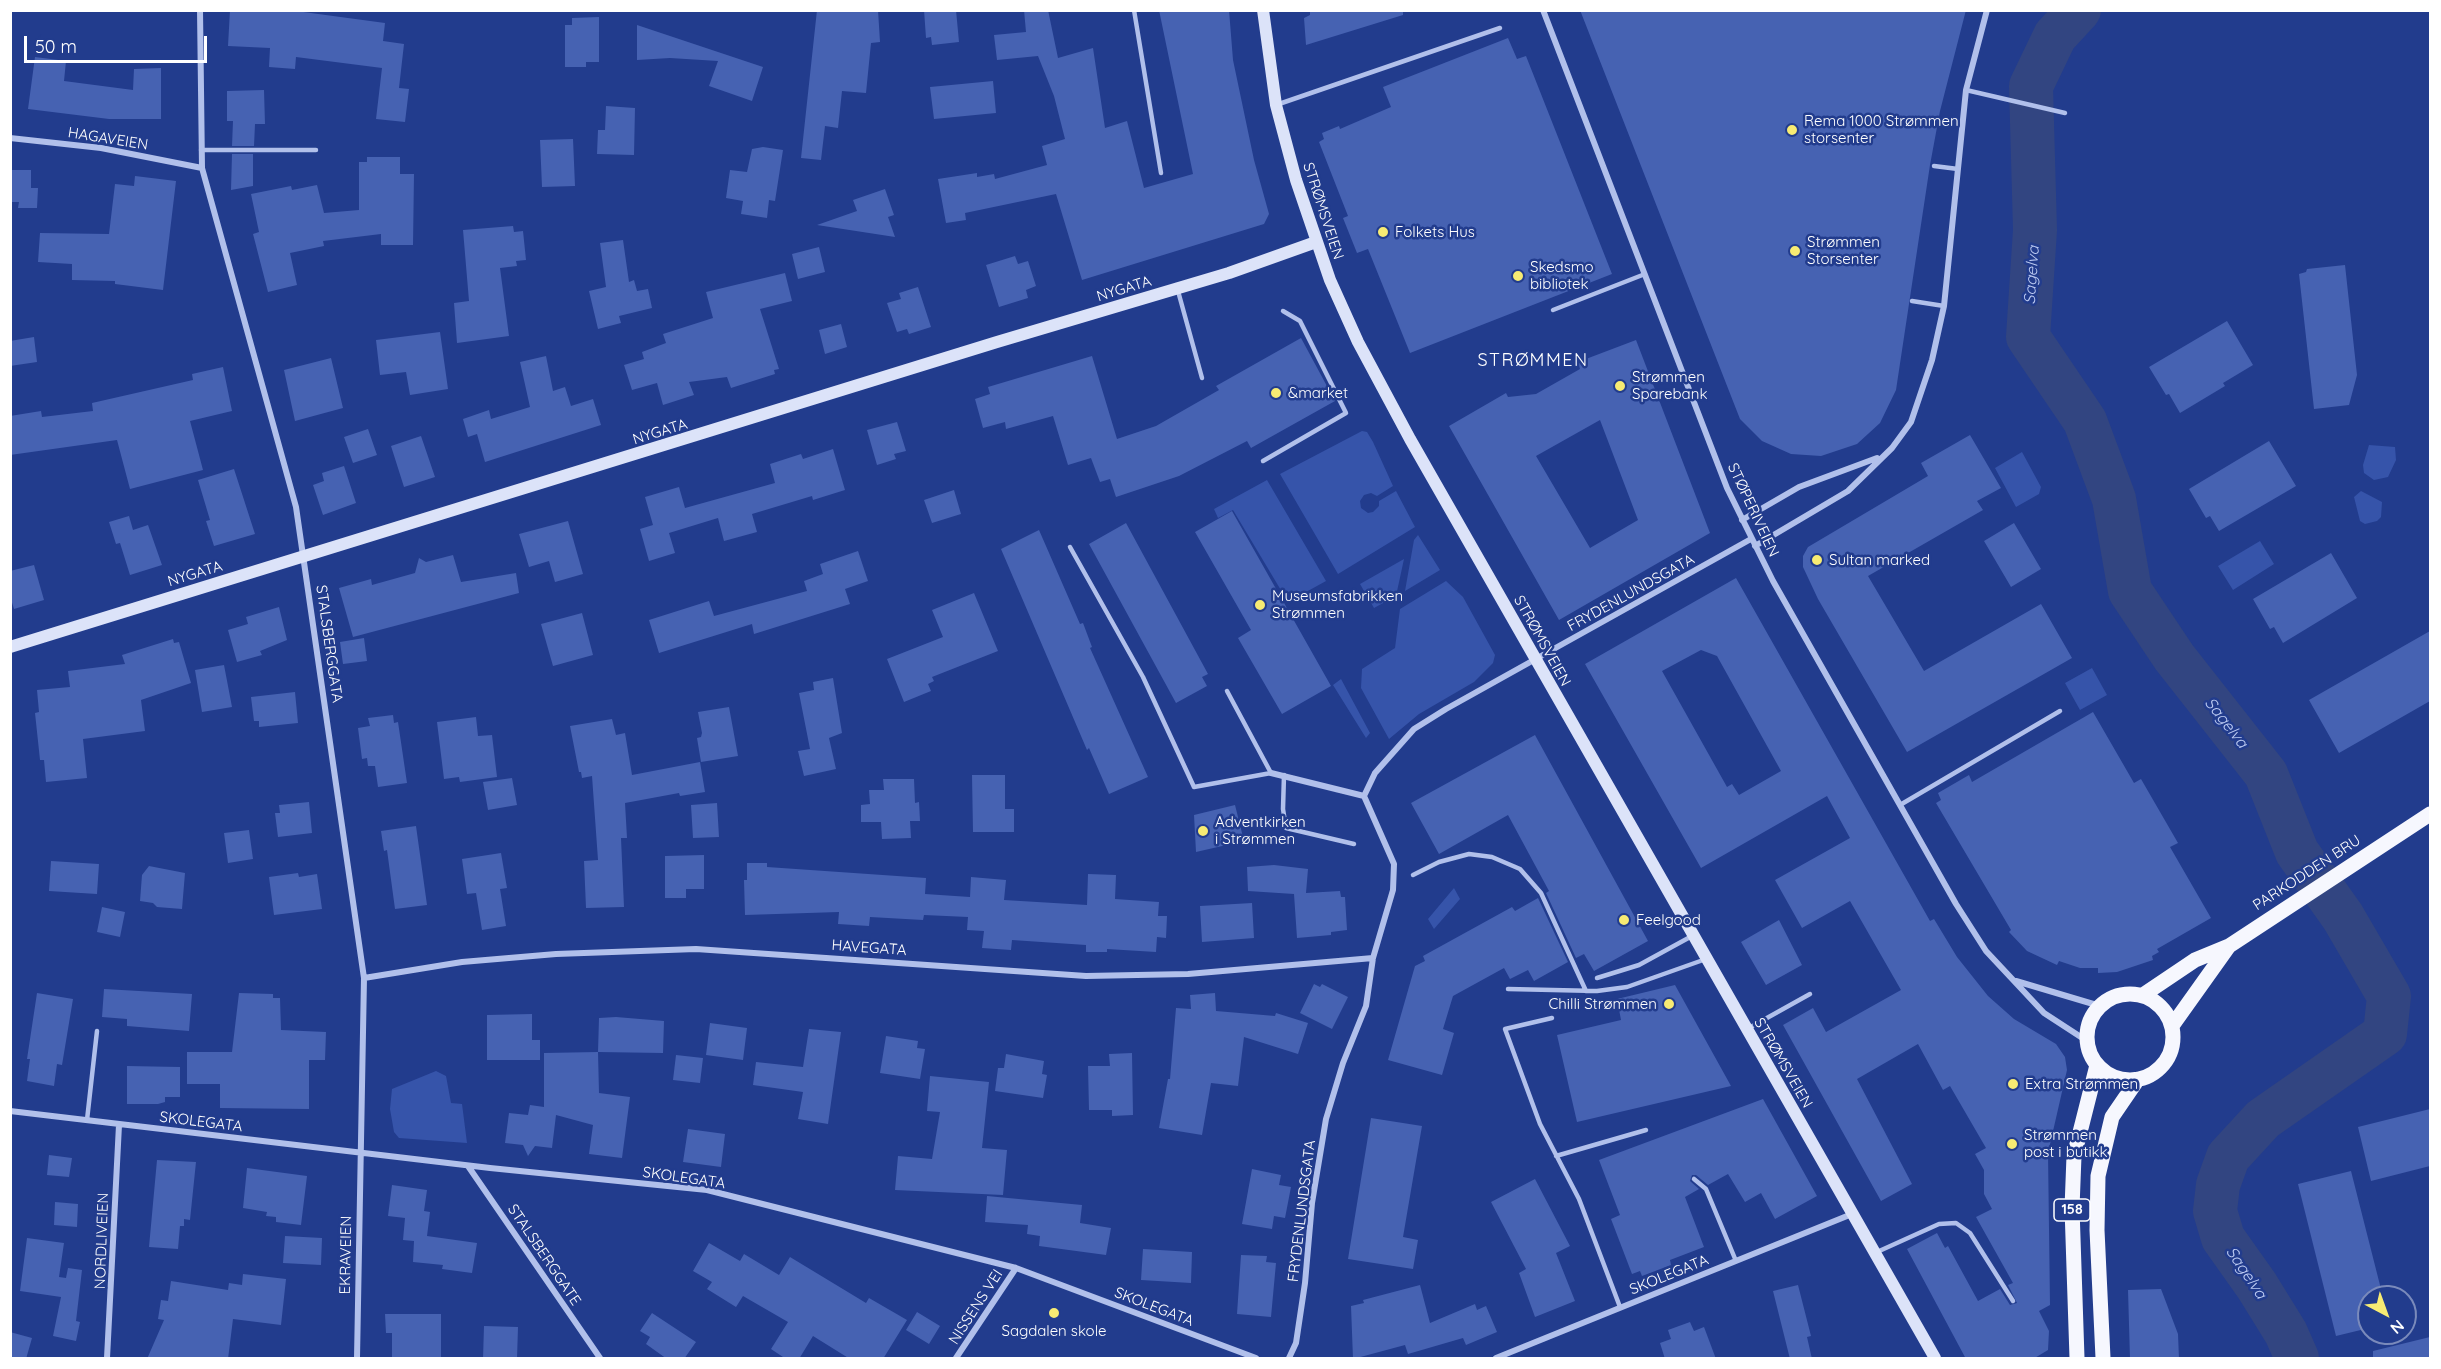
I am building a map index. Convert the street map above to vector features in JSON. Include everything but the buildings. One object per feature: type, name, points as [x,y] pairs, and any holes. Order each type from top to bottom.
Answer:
[{"type":"main road","name":"STRØMSVEIEN","points":[[1263,10],[1276,105],[1296,180],[1316,242],[1344,312],[1373,372],[1935,1359]]},
{"type":"main road","name":"NYGATA","points":[[10,646],[1178,288],[1316,242]]},
{"type":"main road","name":"PARKODDEN BRU","points":[[2229,946],[2430,814]]},
{"type":"main road","name":"158","points":[[2100,1006],[2120,994],[2143,995],[2195,960],[2229,946]]},
{"type":"main road","name":"158","points":[[2103,1359],[2097,1230],[2098,1176],[2102,1150],[2112,1117],[2138,1079],[2154,1073],[2167,1060],[2173,1043],[2172,1026],[2229,946]]},
{"type":"main road","points":[[2143,995],[2165,1010],[2172,1026]]},
{"type":"main road","points":[[2100,1006],[2088,1025],[2087,1041],[2097,1065],[2116,1078],[2138,1079]]},
{"type":"main road","name":"158","points":[[2077,1359],[2072,1208],[2074,1156],[2097,1065]]},
{"type":"street","name":"STALSBERGGATA","points":[[200,10],[202,168],[296,507],[305,556],[364,978],[359,1152]]},
{"type":"street","name":"STØPERIVEIEN","points":[[1543,10],[1727,488],[1751,539],[1900,805],[1986,951],[2044,1012],[2087,1041]]},
{"type":"street","points":[[1755,546],[1848,491],[1901,438],[1918,405],[1932,360],[1944,306],[1966,90],[1988,10]]},
{"type":"street","name":"HAGAVEIEN","points":[[10,138],[101,147],[202,168]]},
{"type":"street","points":[[1743,520],[1799,487],[1881,457]]},
{"type":"street","name":"FRYDENLUNDSGATA","points":[[1289,1359],[1296,1342],[1312,1203],[1326,1119],[1343,1063],[1366,1006],[1373,958],[1393,890],[1394,864],[1364,796],[1375,773],[1414,729],[1751,539]]},
{"type":"street","points":[[1271,773],[1364,796]]},
{"type":"street","name":"HAVEGATA","points":[[364,978],[462,962],[556,954],[696,949],[1086,976],[1188,974],[1373,958]]},
{"type":"street","name":"STØPERIVEIEN","points":[[2016,981],[2100,1006]]},
{"type":"street","name":"SKOLEGATA","points":[[10,1111],[468,1166],[707,1190],[1016,1268],[1256,1359]]},
{"type":"street","name":"NORDLIVEIEN","points":[[107,1359],[118,1125]]},
{"type":"street","name":"EKRAVEIEN","points":[[357,1359],[359,1152]]},
{"type":"street","name":"STALSBERGGATE","points":[[468,1166],[600,1359]]},
{"type":"street","name":"SKOLEGATA","points":[[1496,1359],[1852,1214]]},
{"type":"street","name":"NISSENS VEI","points":[[956,1359],[1016,1268]]},
{"type":"lane","points":[[1134,10],[1161,172]]},
{"type":"lane","points":[[1276,105],[1500,28]]},
{"type":"lane","points":[[1966,90],[2065,113]]},
{"type":"lane","points":[[201,150],[316,150]]},
{"type":"lane","points":[[1934,166],[1958,169]]},
{"type":"lane","points":[[1553,310],[1645,274]]},
{"type":"lane","points":[[1178,288],[1202,378]]},
{"type":"lane","points":[[1912,301],[1944,306]]},
{"type":"lane","points":[[1263,461],[1346,413],[1300,321],[1283,311]]},
{"type":"lane","points":[[1070,547],[1143,677],[1194,787],[1271,773],[1227,691]]},
{"type":"lane","points":[[1900,805],[2060,711]]},
{"type":"lane","points":[[1284,775],[1283,809],[1286,828],[1354,844]]},
{"type":"lane","points":[[1413,875],[1439,862],[1469,854],[1492,857],[1520,869],[1541,893],[1586,991]]},
{"type":"lane","points":[[1597,978],[1640,965],[1693,935]]},
{"type":"lane","points":[[1508,989],[1586,991],[1627,987],[1706,959]]},
{"type":"lane","points":[[1746,1029],[1810,994]]},
{"type":"lane","points":[[1552,1018],[1505,1029],[1540,1124],[1579,1199],[1620,1307]]},
{"type":"lane","points":[[87,1120],[97,1031]]},
{"type":"lane","points":[[1556,1156],[1646,1130]]},
{"type":"lane","points":[[1694,1179],[1706,1189],[1736,1261]]},
{"type":"lane","points":[[1874,1253],[1939,1224],[1956,1223],[1970,1233],[2013,1301]]},
{"type":"shaded area","points":[[1362,431],[1367,432],[1373,442],[1393,486],[1377,496],[1371,493],[1364,495],[1360,501],[1361,508],[1368,513],[1373,512],[1379,506],[1379,501],[1396,491],[1415,527],[1338,574],[1280,474]]},
{"type":"shaded area","points":[[2369,445],[2395,447],[2396,460],[2388,477],[2374,480],[2364,473],[2363,465]]},
{"type":"shaded area","points":[[2022,452],[2041,487],[2039,494],[2016,507],[1995,468]]},
{"type":"shaded area","points":[[1267,480],[1326,581],[1288,602],[1233,510],[1218,518],[1214,509]]},
{"type":"shaded area","points":[[2361,491],[2382,502],[2381,517],[2377,521],[2365,524],[2360,521],[2354,497]]},
{"type":"shaded area","points":[[1418,535],[1440,570],[1405,591],[1414,540]]},
{"type":"shaded area","points":[[2260,541],[2274,564],[2233,590],[2218,566]]},
{"type":"shaded area","points":[[1404,559],[1396,596],[1374,608],[1360,584]]},
{"type":"shaded area","points":[[1446,581],[1463,597],[1495,655],[1493,663],[1474,682],[1419,714],[1389,739],[1361,688],[1362,669],[1395,648],[1400,609]]},
{"type":"shaded area","points":[[2092,668],[2107,695],[2080,710],[2065,683]]},
{"type":"shaded area","points":[[1341,679],[1370,733],[1366,738],[1333,685]]},
{"type":"shaded area","points":[[1454,888],[1460,899],[1434,929],[1428,919]]},
{"type":"shaded area","points":[[436,1071],[446,1076],[451,1103],[462,1104],[467,1143],[399,1138],[394,1132],[390,1109],[392,1089]]},
{"type":"waterway","name":"Sagelva","points":[[2079,10],[2055,36],[2031,86],[2035,230],[2028,337],[2085,421],[2114,499],[2130,591],[2174,657],[2266,774],[2297,852],[2343,917],[2389,996],[2385,1034],[2263,1119],[2228,1157],[2218,1185],[2215,1211],[2223,1238],[2257,1286],[2286,1333],[2297,1358]]},
{"type":"place","name":"Rema 1000 Strømmen storsenter","points":[[1792,130]]},
{"type":"place","name":"Folkets Hus","points":[[1383,232]]},
{"type":"place","name":"Strømmen Storsenter","points":[[1795,251]]},
{"type":"place","name":"Skedsmo bibliotek","points":[[1518,276]]},
{"type":"place","name":"Strømmen Sparebank","points":[[1620,386]]},
{"type":"place","name":"&market","points":[[1276,393]]},
{"type":"place","name":"Sultan marked","points":[[1817,560]]},
{"type":"place","name":"Museumsfabrikken Strømmen","points":[[1260,605]]},
{"type":"place","name":"Adventkirken i Strømmen","points":[[1203,831]]},
{"type":"place","name":"Feelgood","points":[[1624,920]]},
{"type":"place","name":"Chilli Strømmen","points":[[1669,1004]]},
{"type":"place","name":"Extra Strømmen","points":[[2013,1084]]},
{"type":"place","name":"Strømmen post i butikk","points":[[2012,1144]]},
{"type":"place","name":"Sagdalen skole","points":[[1054,1313]]},
{"type":"district","name":"STRØMMEN","points":[[1533,361]]}]
